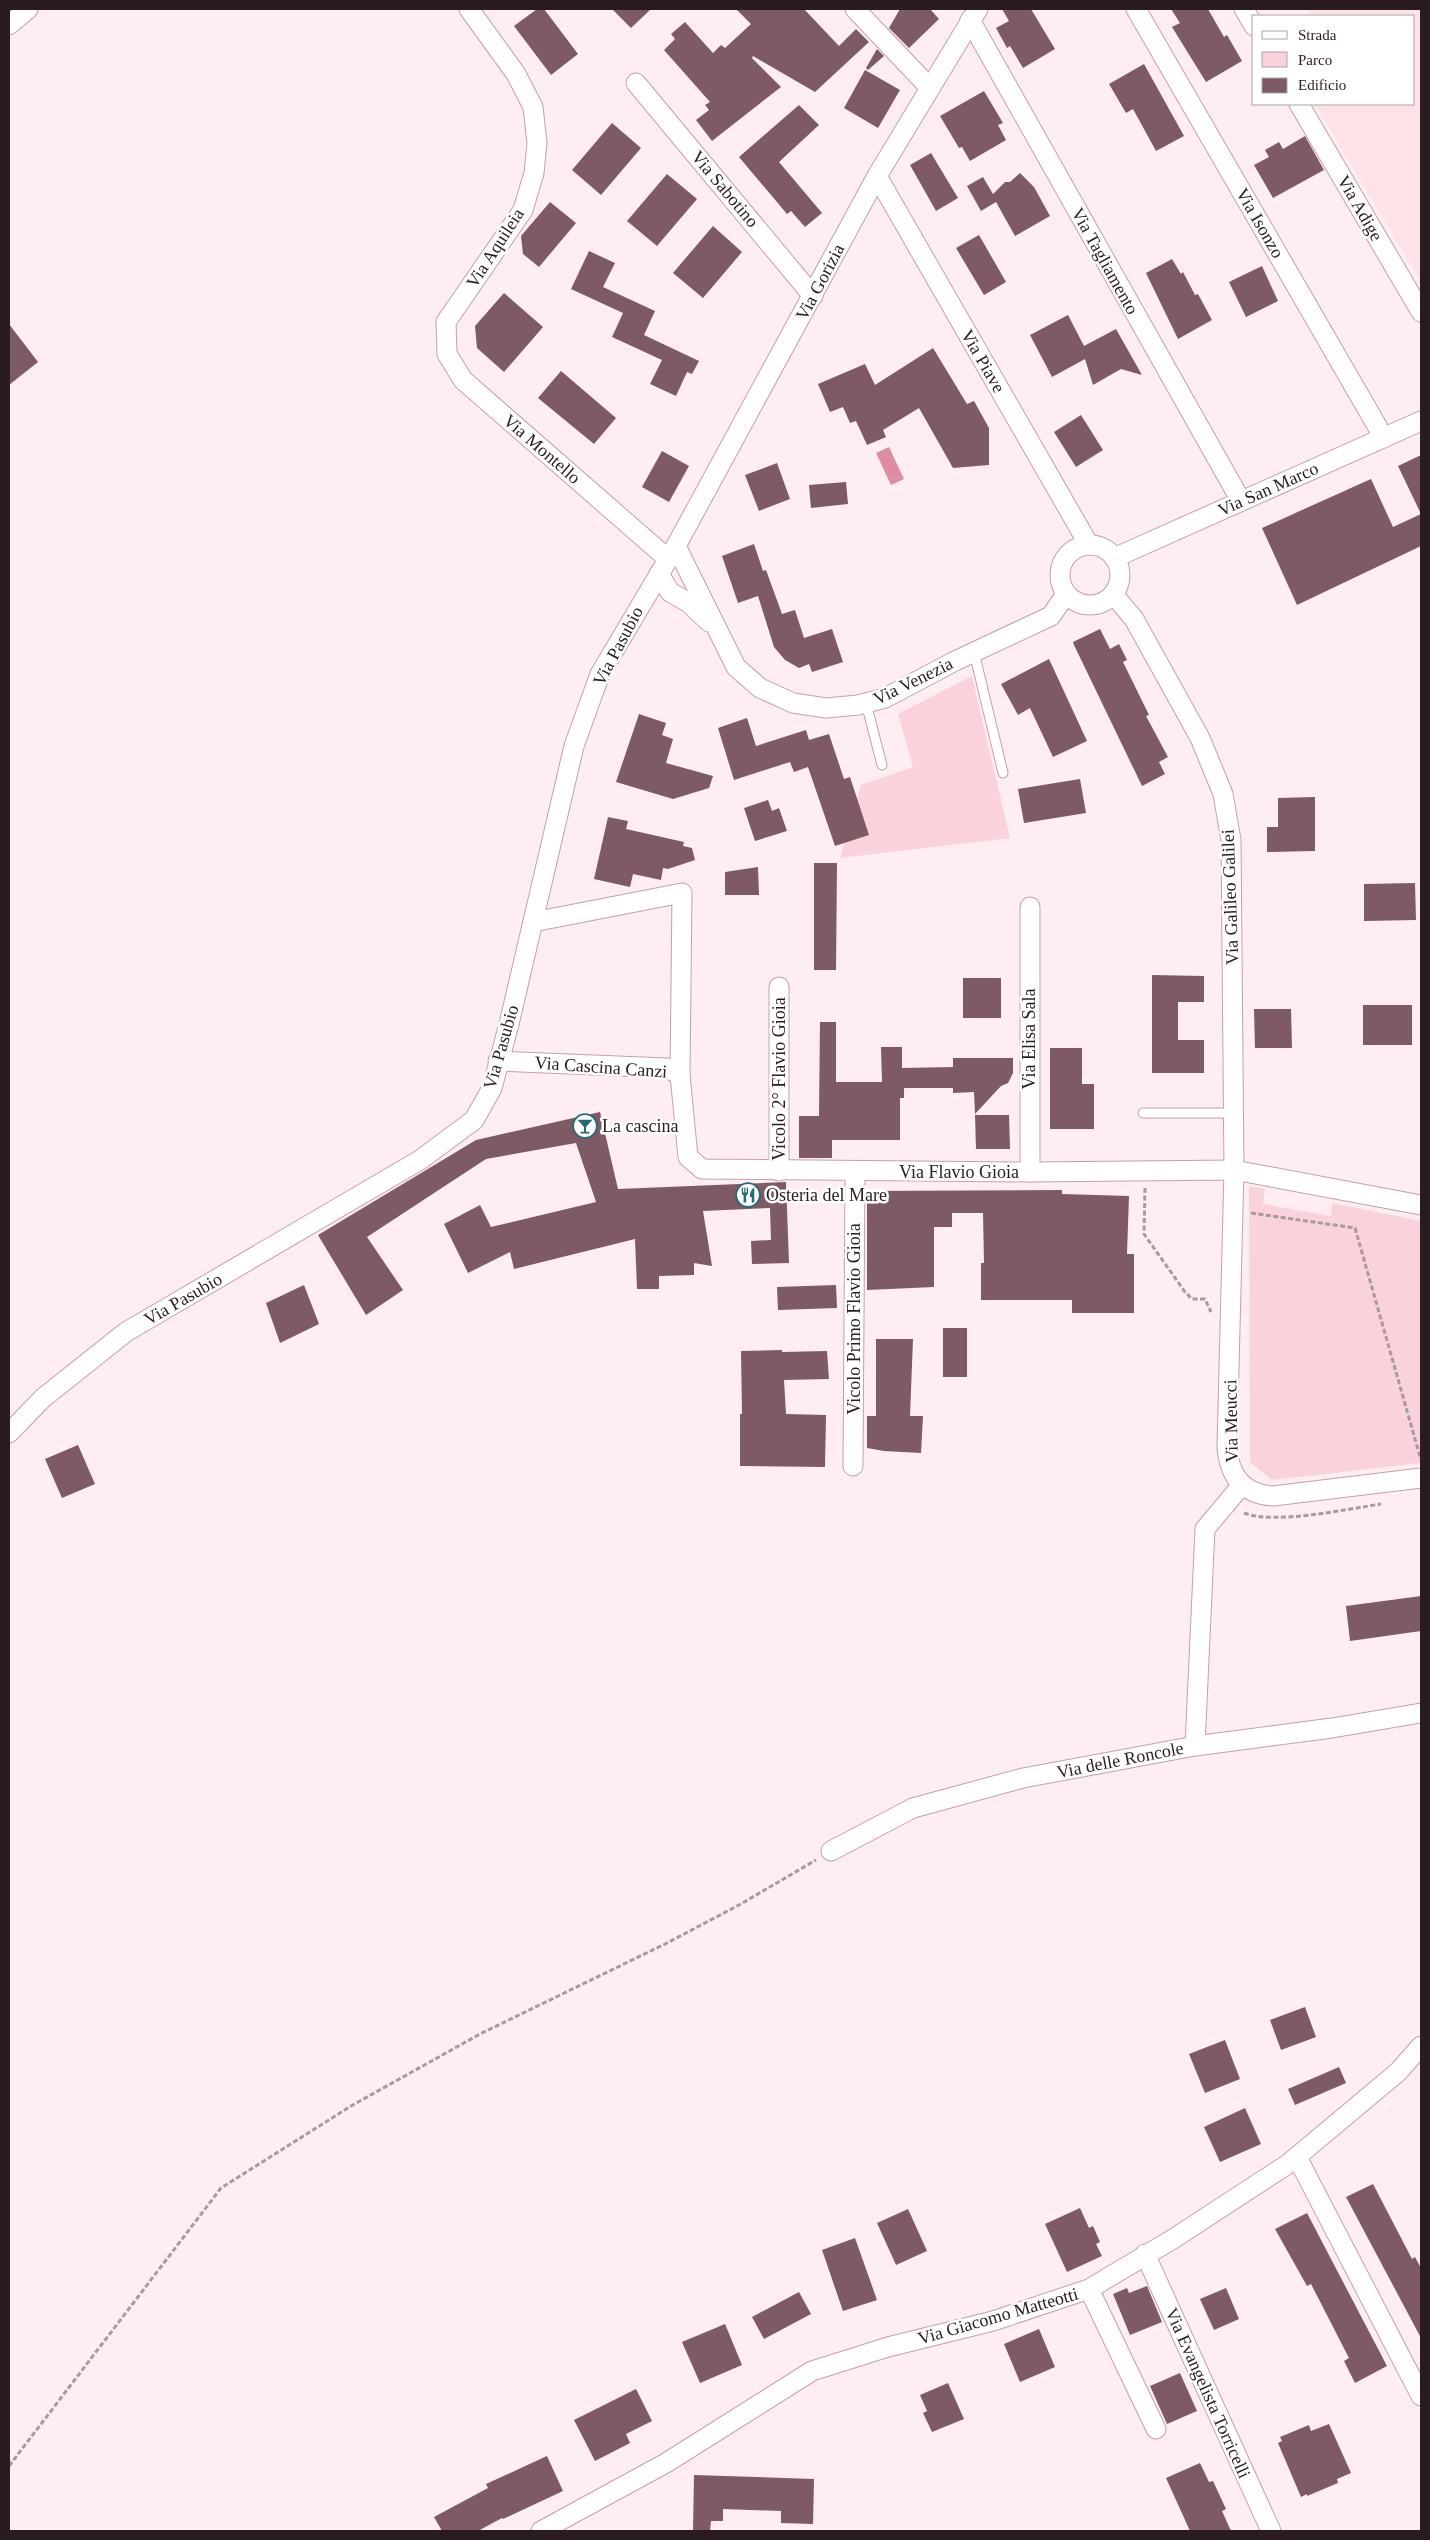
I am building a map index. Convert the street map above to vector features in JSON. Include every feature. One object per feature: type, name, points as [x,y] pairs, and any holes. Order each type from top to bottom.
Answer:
[{"type":"street","points":[[9,26],[28,9]]},
{"type":"street","name":"Via Aquileia","points":[[446,322],[523,210],[534,173],[537,143],[533,108],[516,74],[469,9]]},
{"type":"street","points":[[855,9],[930,88]]},
{"type":"street","name":"Via Isonzo","points":[[1136,9],[1384,438]]},
{"type":"street","points":[[1244,9],[1252,23]]},
{"type":"street","name":"Via Gorizia","points":[[668,559],[877,176],[974,14]]},
{"type":"street","name":"Via Tagliamento","points":[[974,14],[1241,501]]},
{"type":"street","name":"Via Sabotino","points":[[636,83],[813,296]]},
{"type":"street","name":"Via Adige","points":[[1300,105],[1421,312]]},
{"type":"street","name":"Via Piave","points":[[877,176],[1089,545]]},
{"type":"street","name":"Via Montello","points":[[446,322],[447,354],[463,380],[668,559]]},
{"type":"street","name":"Via San Marco","points":[[1114,558],[1421,421]]},
{"type":"street","points":[[1089,545],[1107,551],[1114,558],[1120,574],[1113,594],[1095,605],[1084,605],[1066,594],[1060,580],[1062,564],[1067,555],[1080,547],[1089,545]]},
{"type":"street","name":"Via Venezia","points":[[668,559],[670,592],[689,603],[716,628]]},
{"type":"street","name":"Via Venezia","points":[[668,559],[716,628],[736,667],[760,688],[793,703],[826,708],[866,704],[885,698],[974,652],[1051,616],[1066,594]]},
{"type":"street","name":"Via Pasubio","points":[[9,1433],[43,1398],[126,1332],[420,1160],[474,1120],[492,1088],[574,746],[600,674],[668,559]]},
{"type":"street","name":"Via Galileo Galilei","points":[[1113,594],[1134,619],[1200,738],[1223,794],[1231,840],[1234,1170]]},
{"type":"street","points":[[533,922],[682,893],[680,1075]]},
{"type":"street","name":"Via Elisa Sala","points":[[1030,907],[1030,1172]]},
{"type":"street","name":"Vicolo 2° Flavio Gioia","points":[[779,987],[779,1171]]},
{"type":"street","name":"Via Cascina Canzi","points":[[498,1061],[668,1068],[680,1075],[688,1157]]},
{"type":"street","name":"Via Flavio Gioia","points":[[688,1157],[702,1169],[779,1171],[1030,1172],[1234,1170],[1421,1206]]},
{"type":"street","name":"Via Meucci","points":[[1234,1170],[1228,1460],[1235,1493],[1273,1496],[1421,1478]]},
{"type":"street","name":"Vicolo Primo Flavio Gioia","points":[[853,1466],[855,1171]]},
{"type":"street","points":[[1194,1746],[1205,1529],[1235,1493]]},
{"type":"street","name":"Via delle Roncole","points":[[831,1851],[913,1808],[943,1798],[1023,1778],[1194,1746],[1332,1728],[1421,1713]]},
{"type":"street","name":"Via Giacomo Matteotti","points":[[541,2531],[666,2463],[812,2371],[888,2348],[993,2321],[1090,2289],[1145,2254],[1181,2234],[1296,2157],[1398,2072],[1421,2046]]},
{"type":"street","points":[[1296,2157],[1421,2396]]},
{"type":"street","name":"Via Evangelista Torricelli","points":[[1145,2254],[1271,2531]]},
{"type":"street","points":[[1090,2289],[1156,2429]]},
{"type":"lane","points":[[974,652],[1002,773]]},
{"type":"lane","points":[[866,704],[882,765]]},
{"type":"lane","points":[[1143,1113],[1233,1113]]},
{"type":"path","points":[[1146,1171],[1144,1234],[1185,1292],[1192,1299],[1205,1299],[1212,1315]]},
{"type":"path","points":[[1233,1210],[1355,1228],[1421,1462]]},
{"type":"path","points":[[1235,1493],[1245,1513],[1258,1517],[1280,1517],[1385,1504]]},
{"type":"path","points":[[9,2466],[221,2188],[350,2106],[454,2048],[739,1905],[831,1851]]},
{"type":"shaded area","points":[[1308,9],[1421,9],[1421,281],[1316,105],[1415,105],[1415,15],[1311,15]]},
{"type":"shaded area","points":[[889,447],[904,479],[891,485],[876,453]]},
{"type":"green space","points":[[972,676],[1010,838],[840,858],[861,785],[913,767],[898,714]]},
{"type":"green space","points":[[1249,1186],[1265,1189],[1263,1204],[1331,1216],[1332,1203],[1421,1221],[1421,1463],[1272,1480],[1250,1462]]},
{"type":"building","points":[[537,9],[544,9],[578,54],[551,75],[514,26]]},
{"type":"building","points":[[612,9],[651,9],[631,28]]},
{"type":"building","points":[[736,9],[804,9],[839,46],[856,29],[869,42],[815,92],[753,56],[752,58],[781,87],[712,141],[696,120],[709,110],[705,105],[710,102],[664,50],[675,39],[671,34],[685,22],[713,53],[721,45],[725,48],[751,24]]},
{"type":"building","points":[[900,9],[930,9],[939,19],[909,48],[889,28]]},
{"type":"building","points":[[1002,9],[1031,9],[1055,49],[1023,68],[1010,46],[1007,48],[996,28],[1009,21]]},
{"type":"building","points":[[1171,9],[1208,9],[1224,37],[1227,35],[1242,61],[1206,82],[1172,27],[1180,23]]},
{"type":"building","points":[[877,49],[884,56],[868,70],[866,68]]},
{"type":"building","points":[[1144,64],[1184,136],[1156,151],[1133,109],[1126,113],[1109,84]]},
{"type":"building","points":[[865,70],[900,90],[878,128],[844,108]]},
{"type":"building","points":[[984,91],[1003,123],[998,125],[1006,140],[970,161],[962,147],[959,148],[940,116]]},
{"type":"building","points":[[799,105],[819,125],[779,162],[822,213],[805,227],[791,211],[787,214],[739,157]]},
{"type":"building","points":[[612,123],[641,148],[601,195],[572,170]]},
{"type":"building","points":[[1305,136],[1324,170],[1273,198],[1254,165],[1269,157],[1265,150],[1279,142],[1283,149]]},
{"type":"building","points":[[931,153],[958,198],[936,211],[910,165]]},
{"type":"building","points":[[1020,173],[1034,187],[1050,216],[1015,236],[996,202],[981,211],[967,186],[983,177],[993,194],[1005,182],[1010,182]]},
{"type":"building","points":[[667,174],[697,199],[657,246],[627,221]]},
{"type":"building","points":[[550,202],[576,223],[539,267],[523,254],[521,236]]},
{"type":"building","points":[[713,226],[742,252],[703,298],[673,273]]},
{"type":"building","points":[[979,235],[1006,282],[984,295],[956,248]]},
{"type":"building","points":[[589,251],[615,263],[603,287],[655,311],[644,335],[699,361],[692,374],[687,372],[676,396],[650,384],[662,360],[612,337],[623,313],[571,289]]},
{"type":"building","points":[[1172,259],[1181,274],[1183,272],[1195,295],[1198,294],[1212,320],[1178,339],[1146,273]]},
{"type":"building","points":[[1262,266],[1278,301],[1246,317],[1229,282]]},
{"type":"building","points":[[504,293],[543,327],[504,372],[477,348],[475,326]]},
{"type":"building","points":[[1068,315],[1084,346],[1116,329],[1142,375],[1121,369],[1093,385],[1085,359],[1052,377],[1030,335]]},
{"type":"building","points":[[9,324],[38,362],[9,385]]},
{"type":"building","points":[[933,348],[967,404],[974,401],[989,428],[989,465],[953,468],[919,408],[883,430],[886,437],[867,445],[856,421],[850,423],[843,407],[830,412],[818,384],[865,364],[875,385]]},
{"type":"building","points":[[561,371],[616,418],[594,444],[538,398]]},
{"type":"building","points":[[1081,415],[1103,450],[1076,467],[1054,432]]},
{"type":"building","points":[[662,451],[689,466],[669,502],[642,487]]},
{"type":"building","points":[[1421,455],[1421,514],[1398,466]]},
{"type":"building","points":[[777,463],[790,499],[759,511],[745,475]]},
{"type":"building","points":[[1371,479],[1393,527],[1421,514],[1421,546],[1297,605],[1262,528]]},
{"type":"building","points":[[846,482],[848,504],[811,508],[809,485]]},
{"type":"building","points":[[754,544],[763,571],[766,570],[782,614],[795,610],[804,638],[832,629],[843,662],[812,672],[809,664],[799,668],[785,660],[774,647],[758,596],[738,603],[722,556]]},
{"type":"building","points":[[1100,629],[1110,649],[1119,644],[1127,660],[1123,662],[1149,715],[1146,716],[1168,757],[1159,762],[1165,774],[1142,786],[1073,642]]},
{"type":"building","points":[[1049,659],[1087,741],[1053,757],[1030,708],[1018,715],[1001,684]]},
{"type":"building","points":[[639,714],[666,723],[662,735],[673,739],[666,763],[713,776],[709,788],[673,799],[616,782]]},
{"type":"building","points":[[747,718],[756,746],[806,730],[809,740],[829,734],[844,779],[850,777],[869,835],[835,846],[808,767],[794,772],[790,762],[734,780],[718,728]]},
{"type":"building","points":[[1080,779],[1086,813],[1024,823],[1018,789]]},
{"type":"building","points":[[1315,797],[1315,851],[1267,852],[1267,827],[1278,827],[1278,798]]},
{"type":"building","points":[[768,800],[772,811],[779,808],[787,831],[755,841],[744,808]]},
{"type":"building","points":[[608,817],[628,821],[626,829],[684,842],[683,846],[692,848],[695,860],[668,869],[663,868],[661,880],[633,874],[630,887],[594,879]]},
{"type":"building","points":[[814,863],[837,863],[836,970],[814,970]]},
{"type":"building","points":[[758,867],[759,895],[725,895],[725,872]]},
{"type":"building","points":[[1415,883],[1416,920],[1364,921],[1364,884]]},
{"type":"building","points":[[1152,975],[1204,976],[1204,1002],[1178,1002],[1178,1040],[1204,1040],[1204,1073],[1152,1073]]},
{"type":"building","points":[[963,978],[1001,978],[1001,1018],[963,1018]]},
{"type":"building","points":[[1363,1005],[1412,1005],[1412,1045],[1363,1045]]},
{"type":"building","points":[[1254,1009],[1291,1009],[1292,1048],[1255,1048]]},
{"type":"building","points":[[820,1022],[836,1022],[836,1082],[882,1082],[881,1047],[902,1047],[902,1068],[953,1067],[953,1058],[1013,1058],[1013,1073],[1008,1083],[1001,1086],[975,1114],[974,1092],[953,1093],[953,1088],[904,1088],[904,1098],[900,1098],[900,1140],[832,1140],[832,1158],[799,1158],[799,1116],[819,1116]]},
{"type":"building","points":[[1050,1048],[1082,1048],[1082,1084],[1094,1084],[1094,1129],[1050,1129]]},
{"type":"building","points":[[600,1112],[618,1189],[786,1182],[789,1263],[752,1264],[751,1241],[771,1240],[770,1208],[703,1211],[712,1266],[694,1263],[694,1275],[659,1276],[659,1289],[637,1289],[635,1239],[514,1269],[510,1252],[468,1273],[444,1224],[480,1205],[491,1227],[596,1202],[576,1143],[486,1159],[367,1237],[403,1290],[366,1315],[318,1235],[476,1140]]},
{"type":"building","points":[[975,1115],[1009,1115],[1010,1149],[976,1149]]},
{"type":"building","points":[[1062,1190],[1062,1194],[1129,1196],[1127,1254],[1134,1254],[1134,1313],[1072,1313],[1072,1300],[981,1300],[981,1263],[984,1263],[983,1213],[952,1213],[952,1227],[934,1227],[934,1287],[867,1290],[867,1191]]},
{"type":"building","points":[[304,1285],[319,1324],[280,1343],[266,1303]]},
{"type":"building","points":[[836,1285],[837,1308],[778,1310],[777,1287]]},
{"type":"building","points":[[943,1328],[967,1328],[967,1377],[943,1377]]},
{"type":"building","points":[[876,1339],[913,1339],[910,1416],[923,1416],[921,1453],[867,1448],[867,1416],[876,1416]]},
{"type":"building","points":[[782,1350],[782,1352],[827,1351],[829,1379],[784,1380],[786,1414],[826,1415],[825,1467],[740,1466],[740,1414],[742,1414],[741,1351]]},
{"type":"building","points":[[78,1445],[95,1484],[62,1498],[45,1459]]},
{"type":"building","points":[[1421,1596],[1421,1631],[1350,1641],[1346,1606]]},
{"type":"building","points":[[1305,2007],[1316,2037],[1281,2050],[1270,2020]]},
{"type":"building","points":[[1225,2040],[1240,2079],[1205,2093],[1189,2054]]},
{"type":"building","points":[[1339,2067],[1346,2083],[1295,2105],[1288,2089]]},
{"type":"building","points":[[1245,2108],[1261,2144],[1220,2162],[1204,2127]]},
{"type":"building","points":[[1373,2184],[1412,2259],[1415,2257],[1421,2268],[1421,2338],[1346,2197]]},
{"type":"building","points":[[1080,2208],[1089,2228],[1093,2226],[1100,2242],[1096,2244],[1102,2256],[1067,2272],[1045,2224]]},
{"type":"building","points":[[908,2209],[927,2251],[896,2265],[877,2223]]},
{"type":"building","points":[[1307,2213],[1387,2366],[1355,2383],[1344,2361],[1349,2358],[1311,2284],[1307,2286],[1275,2229]]},
{"type":"building","points":[[855,2238],[877,2300],[843,2311],[822,2250]]},
{"type":"building","points":[[1147,2286],[1162,2322],[1130,2335],[1113,2294],[1127,2288],[1129,2293]]},
{"type":"building","points":[[1226,2288],[1239,2319],[1214,2330],[1200,2299]]},
{"type":"building","points":[[799,2292],[811,2314],[764,2339],[752,2317]]},
{"type":"building","points":[[725,2324],[742,2365],[700,2383],[682,2342]]},
{"type":"building","points":[[1039,2329],[1055,2367],[1020,2382],[1004,2344]]},
{"type":"building","points":[[1180,2373],[1197,2411],[1167,2424],[1150,2386]]},
{"type":"building","points":[[948,2383],[964,2419],[932,2432],[923,2413],[927,2411],[920,2395]]},
{"type":"building","points":[[636,2389],[652,2421],[626,2434],[630,2443],[595,2461],[574,2420]]},
{"type":"building","points":[[1329,2424],[1351,2473],[1337,2479],[1338,2483],[1301,2497],[1278,2443],[1282,2441],[1280,2437],[1309,2425],[1311,2431]]},
{"type":"building","points":[[547,2456],[563,2491],[502,2518],[478,2531],[442,2531],[434,2517],[488,2488],[486,2484]]},
{"type":"building","points":[[1200,2463],[1209,2482],[1213,2481],[1226,2509],[1222,2511],[1231,2531],[1190,2531],[1166,2478]]},
{"type":"building","points":[[694,2475],[814,2479],[813,2524],[781,2523],[781,2511],[723,2509],[723,2521],[711,2521],[710,2531],[693,2531]]},
{"type":"place","name":"La cascina","points":[[585,1126]]},
{"type":"place","name":"Osteria del Mare","points":[[748,1195]]}]
